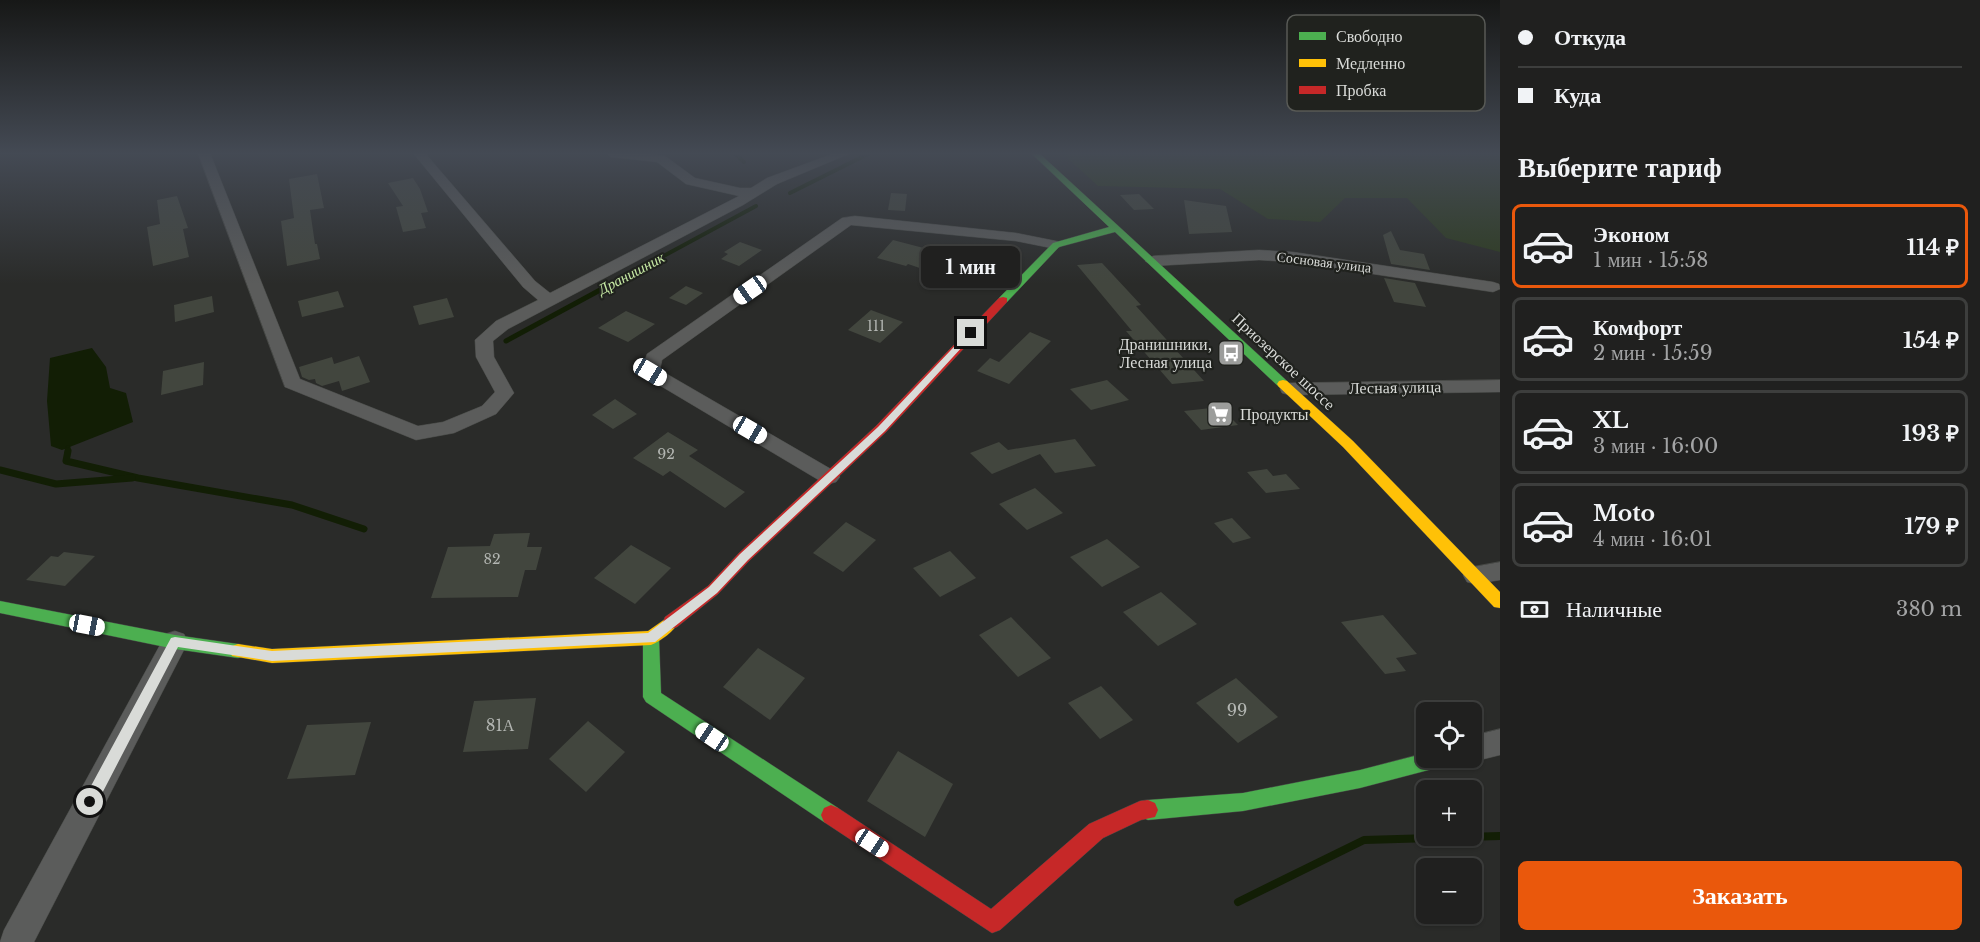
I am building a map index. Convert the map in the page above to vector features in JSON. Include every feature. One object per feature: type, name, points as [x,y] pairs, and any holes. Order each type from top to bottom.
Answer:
[{"type":"street","points":[[221,197],[292,383],[416,433],[447,428],[489,410],[505,393],[485,357],[484,340],[502,325],[746,197]]},
{"type":"street","points":[[456,197],[529,284],[548,300]]},
{"type":"street","name":"Приозерское шоссе","points":[[1083,197],[1377,474],[1500,602]]},
{"type":"street","points":[[829,477],[650,372],[652,358],[847,221],[1016,237],[1056,245],[1102,231],[1118,229]]},
{"type":"street","points":[[0,607],[175,642],[272,656],[651,638],[713,590],[744,557],[881,429],[1056,245]]},
{"type":"street","name":"Сосновая улица","points":[[1153,261],[1259,255],[1293,257],[1493,287]]},
{"type":"street","name":"Лесная улица","points":[[1289,389],[1500,386]]},
{"type":"street","points":[[1475,575],[1500,571]]},
{"type":"street","points":[[651,638],[652,697],[992,922],[1096,831],[1140,811],[1243,802],[1360,779],[1416,764]]},
{"type":"street","points":[[16,942],[175,642]]},
{"type":"street","points":[[1482,746],[1500,742]]},
{"type":"shaded area","points":[[1233,197],[1500,197],[1500,252],[1446,238],[1407,198],[1345,198],[1320,222],[1268,219]]},
{"type":"shaded area","points":[[92,348],[106,367],[110,388],[126,393],[133,422],[62,450],[51,446],[47,401],[50,358]]},
{"type":"building","points":[[177,197],[188,228],[183,229],[189,257],[153,266],[147,227],[160,224],[157,200]]},
{"type":"building","points":[[291,197],[322,197],[324,208],[310,210],[315,244],[317,244],[320,259],[287,266],[281,221],[294,218]]},
{"type":"building","points":[[397,197],[423,197],[428,212],[421,213],[426,228],[403,232],[396,207],[403,206]]},
{"type":"building","points":[[890,197],[907,197],[905,211],[888,210]]},
{"type":"building","points":[[1122,197],[1142,197],[1154,209],[1134,210]]},
{"type":"building","points":[[1184,200],[1226,206],[1232,232],[1189,234]]},
{"type":"building","points":[[1391,231],[1400,250],[1424,254],[1430,270],[1391,264],[1383,235]]},
{"type":"building","points":[[893,240],[939,252],[945,247],[973,257],[949,278],[908,264],[906,266],[877,258]]},
{"type":"building","points":[[740,242],[762,250],[739,266],[721,259],[728,254],[724,252]]},
{"type":"building","points":[[1102,263],[1141,305],[1136,306],[1204,381],[1172,384],[1126,331],[1132,331],[1077,265]]},
{"type":"building","points":[[1384,278],[1415,283],[1426,307],[1394,302]]},
{"type":"building","points":[[686,286],[703,293],[686,305],[669,298]]},
{"type":"building","points":[[338,291],[344,307],[302,317],[298,301]]},
{"type":"building","points":[[212,296],[214,312],[175,322],[174,305]]},
{"type":"building","points":[[447,298],[454,317],[419,325],[413,306]]},
{"type":"building","points":[[871,310],[903,322],[880,343],[848,330]]},
{"type":"building","points":[[626,311],[655,324],[628,342],[598,328]]},
{"type":"building","points":[[1030,332],[1051,341],[1009,384],[977,371],[990,358],[999,362]]},
{"type":"building","points":[[359,356],[370,382],[342,391],[339,381],[322,386],[316,383],[315,379],[309,380],[302,377],[299,367],[332,357],[334,364]]},
{"type":"building","points":[[204,362],[203,385],[161,395],[163,371]]},
{"type":"building","points":[[1107,380],[1129,400],[1091,410],[1070,389]]},
{"type":"building","points":[[615,399],[637,414],[613,429],[592,415]]},
{"type":"building","points":[[1220,407],[1238,425],[1201,430],[1184,411]]},
{"type":"building","points":[[668,432],[698,450],[689,456],[745,492],[725,508],[670,471],[663,476],[633,458]]},
{"type":"building","points":[[1075,439],[1096,466],[1055,473],[1040,454],[992,474],[970,453],[999,442],[1008,450]]},
{"type":"building","points":[[1267,469],[1273,476],[1286,474],[1300,489],[1266,493],[1247,472]]},
{"type":"building","points":[[1035,488],[1063,513],[1027,530],[999,504]]},
{"type":"building","points":[[1232,518],[1251,538],[1233,543],[1214,523]]},
{"type":"building","points":[[846,522],[876,540],[843,572],[813,553]]},
{"type":"building","points":[[530,533],[527,547],[542,547],[536,570],[525,570],[518,597],[431,598],[448,547],[490,546],[494,534]]},
{"type":"building","points":[[1107,539],[1140,567],[1102,587],[1070,557]]},
{"type":"building","points":[[631,545],[671,568],[635,604],[594,578]]},
{"type":"building","points":[[950,551],[976,578],[940,597],[913,568]]},
{"type":"building","points":[[64,552],[95,556],[65,586],[26,580],[51,556],[58,557]]},
{"type":"building","points":[[1161,592],[1197,624],[1158,646],[1123,612]]},
{"type":"building","points":[[1383,615],[1417,654],[1396,658],[1406,671],[1385,674],[1341,622]]},
{"type":"building","points":[[1011,617],[1051,658],[1018,677],[979,635]]},
{"type":"building","points":[[758,648],[805,678],[770,720],[723,687]]},
{"type":"building","points":[[1236,678],[1278,717],[1238,743],[1196,703]]},
{"type":"building","points":[[1101,686],[1133,720],[1100,739],[1068,703]]},
{"type":"building","points":[[536,698],[528,749],[463,752],[474,701]]},
{"type":"building","points":[[588,721],[625,752],[586,792],[549,759]]},
{"type":"building","points":[[371,722],[355,775],[287,779],[307,725]]},
{"type":"building","points":[[898,751],[953,784],[925,837],[867,801]]},
{"type":"waterway","name":"Дранишник","points":[[610,285],[756,206]]},
{"type":"waterway","name":"Дранишник","points":[[506,341],[613,283]]},
{"type":"waterway","points":[[67,453],[68,448]]},
{"type":"waterway","points":[[68,451],[66,461],[138,478],[292,505],[364,529]]},
{"type":"waterway","points":[[0,470],[56,484],[132,478]]},
{"type":"waterway","points":[[1238,902],[1364,840],[1500,836]]},
{"type":"traffic: fast","points":[[1082,197],[1283,384]]},
{"type":"traffic: fast","points":[[1003,300],[1056,245],[1102,231],[1118,229]]},
{"type":"traffic: fast","points":[[0,607],[175,642],[238,651]]},
{"type":"traffic: fast","points":[[651,638],[652,697],[831,815]]},
{"type":"traffic: fast","points":[[1148,810],[1243,802],[1360,779],[1416,764]]},
{"type":"traffic: slow","points":[[1283,384],[1348,444],[1500,602]]},
{"type":"traffic: slow","points":[[238,651],[272,656],[651,638],[671,622]]},
{"type":"traffic: jam","points":[[671,622],[713,590],[744,557],[881,429],[1003,300]]},
{"type":"traffic: jam","points":[[831,815],[992,922],[1096,831],[1140,811],[1148,810]]},
{"type":"place","name":"Дранишники, Лесная улица","points":[[1231,353]]},
{"type":"place","name":"Продукты","points":[[1220,414]]},
{"type":"route","points":[[90,802],[175,642],[272,656],[651,638],[713,590],[744,557],[881,429],[971,333]]}]
